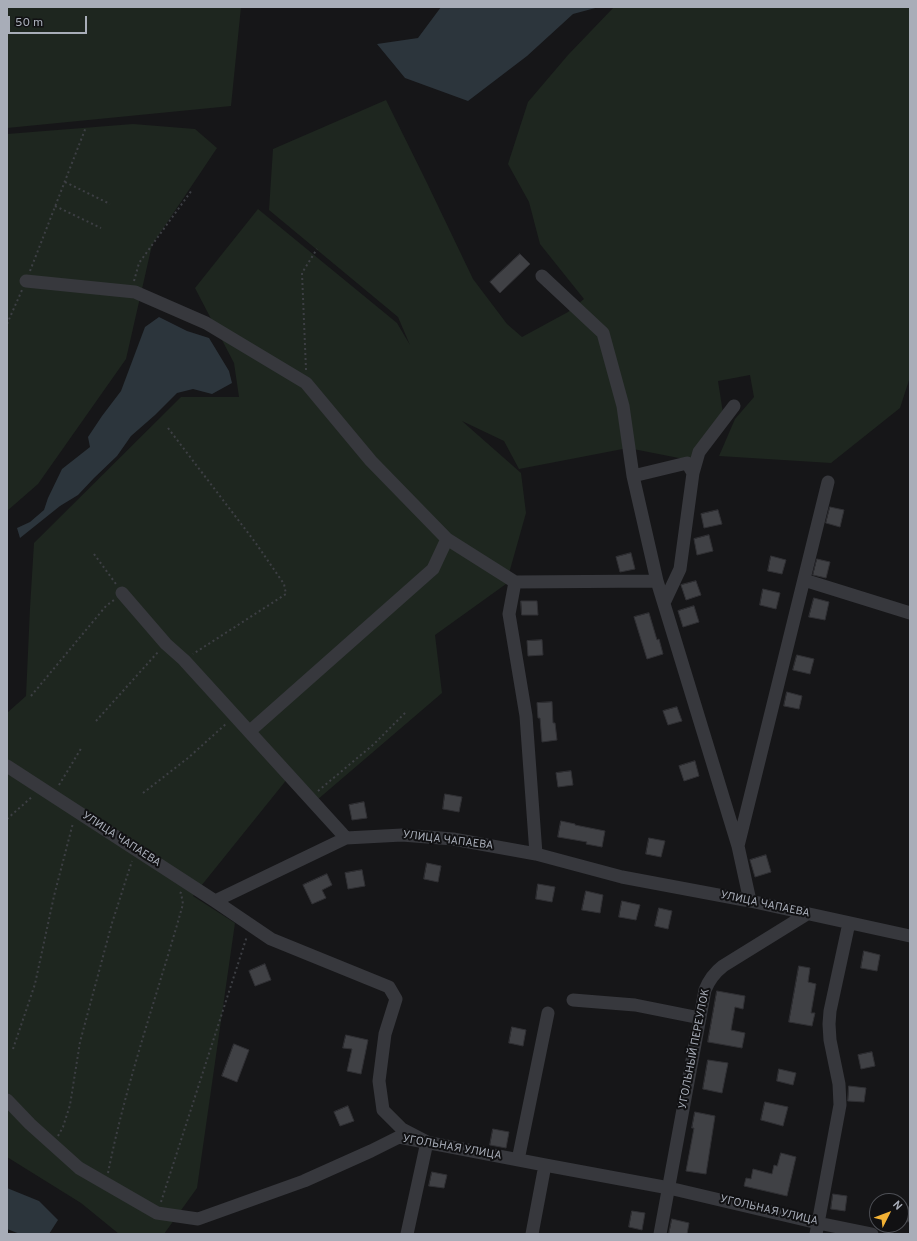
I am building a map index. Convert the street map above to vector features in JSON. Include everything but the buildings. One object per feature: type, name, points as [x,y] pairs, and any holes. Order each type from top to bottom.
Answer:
[{"type":"street","points":[[542,276],[603,334],[623,406],[634,476],[658,580],[738,846],[750,901]]},
{"type":"street","points":[[26,280],[135,292],[206,323],[306,383],[371,461],[447,539],[515,582],[658,580]]},
{"type":"street","points":[[664,602],[680,568],[693,474],[699,452],[734,406]]},
{"type":"street","points":[[634,476],[687,463],[693,474]]},
{"type":"street","points":[[738,846],[828,482]]},
{"type":"street","points":[[250,731],[433,569],[447,539]]},
{"type":"street","points":[[804,580],[910,613]]},
{"type":"street","points":[[515,582],[509,614],[526,716],[536,854]]},
{"type":"street","points":[[122,593],[166,644],[184,660],[250,731],[346,838]]},
{"type":"street","name":"УЛИЦА ЧАПАЕВА","points":[[7,766],[215,901],[346,838],[402,835],[453,840],[536,854],[622,877],[750,901],[910,936]]},
{"type":"street","points":[[215,901],[271,939],[389,987],[396,999],[385,1034],[379,1081],[383,1110],[402,1129],[427,1142],[407,1234]]},
{"type":"street","name":"УГОЛЬНЫЙ ПЕРЕУЛОК","points":[[660,1234],[705,990],[708,983],[717,971],[807,914]]},
{"type":"street","points":[[817,1228],[840,1105],[839,1084],[830,1040],[829,1018],[850,923]]},
{"type":"street","points":[[573,1000],[635,1005],[700,1018]]},
{"type":"street","points":[[518,1160],[548,1013]]},
{"type":"street","name":"УГОЛЬНАЯ УЛИЦА","points":[[7,1100],[53,1146],[79,1168],[157,1213],[198,1219],[304,1181],[371,1151],[399,1136],[545,1166],[669,1188],[817,1228],[872,1234]]},
{"type":"street","points":[[532,1234],[545,1166]]},
{"type":"path","points":[[7,324],[26,280],[86,127]]},
{"type":"path","points":[[65,182],[110,204]]},
{"type":"path","points":[[131,292],[139,263],[192,190]]},
{"type":"path","points":[[55,206],[101,228]]},
{"type":"path","points":[[306,383],[302,273],[316,249]]},
{"type":"path","points":[[168,428],[255,542],[284,584],[286,594],[184,660]]},
{"type":"path","points":[[31,696],[106,606],[122,593],[94,554]]},
{"type":"path","points":[[96,721],[166,644]]},
{"type":"path","points":[[310,798],[374,744],[406,712]]},
{"type":"path","points":[[144,793],[188,758],[236,716]]},
{"type":"path","points":[[7,819],[48,792],[82,747]]},
{"type":"path","points":[[13,1049],[35,984],[54,896],[73,822],[78,825]]},
{"type":"path","points":[[53,1146],[63,1127],[70,1105],[80,1042],[112,923],[133,860]]},
{"type":"path","points":[[106,1184],[128,1089],[183,904],[181,893],[175,889]]},
{"type":"path","points":[[157,1213],[251,925]]},
{"type":"shaded area","points":[[7,7],[241,7],[231,106],[7,128]]},
{"type":"shaded area","points":[[441,7],[599,7],[573,14],[527,56],[468,101],[405,78],[377,44],[418,38]]},
{"type":"shaded area","points":[[614,7],[910,7],[910,377],[900,408],[831,463],[719,456],[735,419],[754,397],[750,375],[718,381],[723,413],[689,460],[628,448],[519,469],[504,441],[462,421],[521,473],[526,513],[506,584],[435,635],[442,693],[310,806],[288,778],[193,896],[235,923],[197,1188],[164,1234],[119,1234],[81,1203],[7,1157],[7,713],[26,696],[34,543],[181,397],[239,397],[234,363],[195,288],[258,209],[397,323],[410,345],[398,317],[269,210],[273,149],[386,100],[473,279],[507,324],[522,337],[568,312],[584,299],[540,244],[529,202],[508,164],[528,102],[568,55]]},
{"type":"shaded area","points":[[133,124],[195,129],[217,148],[152,245],[126,359],[38,484],[7,511],[7,134]]},
{"type":"shaded area","points":[[159,317],[187,331],[209,338],[229,371],[232,383],[212,394],[193,389],[177,393],[131,436],[117,456],[78,495],[60,506],[20,538],[17,528],[30,522],[44,510],[62,469],[90,447],[88,437],[121,391],[145,327]]},
{"type":"shaded area","points":[[7,1188],[39,1201],[58,1220],[49,1234],[20,1234],[7,1229]]}]
